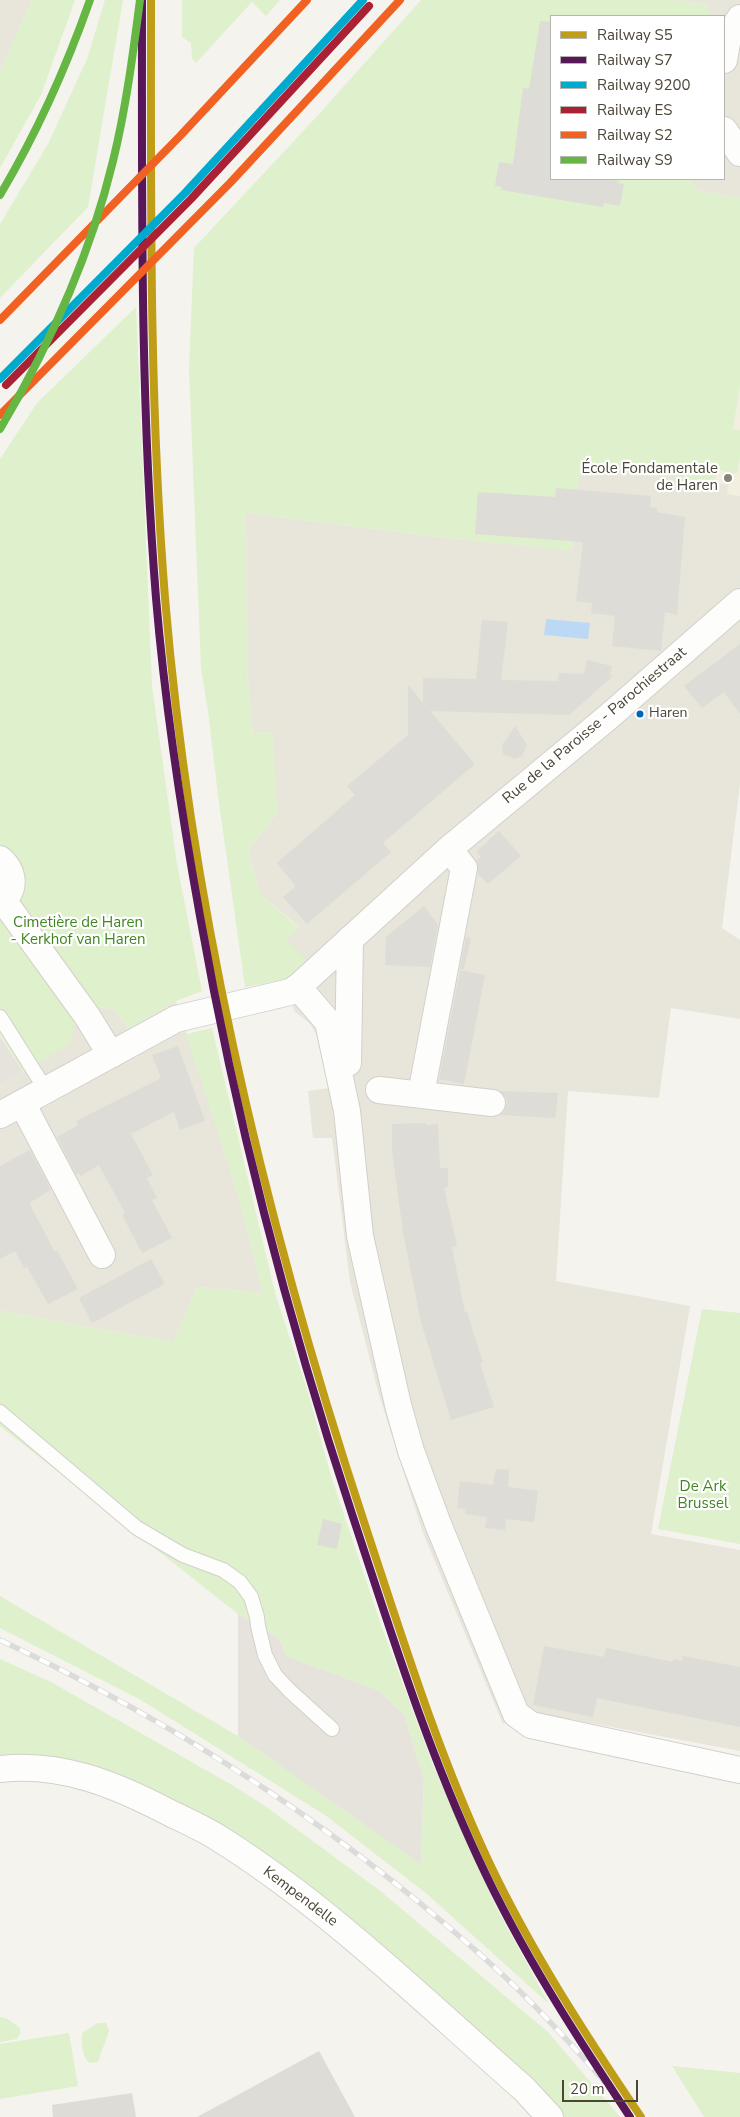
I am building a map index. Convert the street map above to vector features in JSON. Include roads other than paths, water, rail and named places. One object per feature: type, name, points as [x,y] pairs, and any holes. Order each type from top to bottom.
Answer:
[{"type":"street","points":[[725,54],[728,37],[740,18]]},
{"type":"street","points":[[725,131],[740,153]]},
{"type":"street","name":"Rue de la Paroisse - Parochiestraat","points":[[102,1255],[11,1109],[176,1019],[294,990],[449,849],[614,712],[740,602]]},
{"type":"street","points":[[420,1094],[464,868],[449,849]]},
{"type":"street","points":[[0,859],[8,866],[12,878],[10,891],[1,901],[87,1016],[111,1055]]},
{"type":"street","points":[[347,1111],[350,939]]},
{"type":"street","points":[[294,990],[328,1022],[347,1111],[360,1236],[398,1406],[411,1451],[438,1524],[516,1714],[531,1726],[740,1770]]},
{"type":"street","points":[[379,1090],[492,1103]]},
{"type":"street","name":"Kempendelle","points":[[0,1769],[41,1768],[82,1775],[125,1790],[219,1838],[309,1900],[524,2089],[550,2117]]},
{"type":"lane","points":[[0,1017],[46,1090]]},
{"type":"lane","points":[[0,1412],[137,1528],[183,1555],[223,1570],[240,1582],[251,1597],[264,1654],[275,1675],[332,1729]]},
{"type":"water","points":[[546,619],[590,623],[588,639],[544,635]]},
{"type":"railway","points":[[0,1640],[68,1674],[201,1748],[327,1832],[388,1878],[504,1976],[555,2027],[636,2117]]},
{"type":"rail line","name":"S9","points":[[0,195],[14,172],[50,100],[90,0]]},
{"type":"rail line","name":"S9","points":[[0,429],[52,332],[93,231],[104,196],[122,121],[140,0]]},
{"type":"rail line","name":"S7","points":[[142,0],[142,224],[145,374],[147,449],[156,598],[174,758],[186,837],[214,992],[247,1144],[286,1294],[329,1443],[426,1733],[460,1818],[495,1894],[569,2023],[630,2117]]},
{"type":"rail line","name":"S5","points":[[151,0],[151,224],[154,374],[156,449],[165,598],[177,716],[193,834],[238,1069],[296,1301],[330,1415],[422,1696],[453,1779],[488,1860],[522,1927],[579,2023],[641,2117]]},
{"type":"rail line","name":"S2","points":[[0,320],[180,136],[307,0]]},
{"type":"rail line","name":"9200","points":[[0,379],[185,193],[363,0]]},
{"type":"rail line","name":"S2","points":[[0,415],[230,183],[400,0]]},
{"type":"rail line","name":"ES","points":[[6,385],[191,199],[369,6]]},
{"type":"place","name":"École Fondamentale de Haren","points":[[728,478]]},
{"type":"place","name":"Haren","points":[[640,714]]},
{"type":"park label","name":"Cimetière de Haren - Kerkhof van Haren","points":[[78,932]]},
{"type":"park label","name":"De Ark Brussel","points":[[703,1496]]}]
